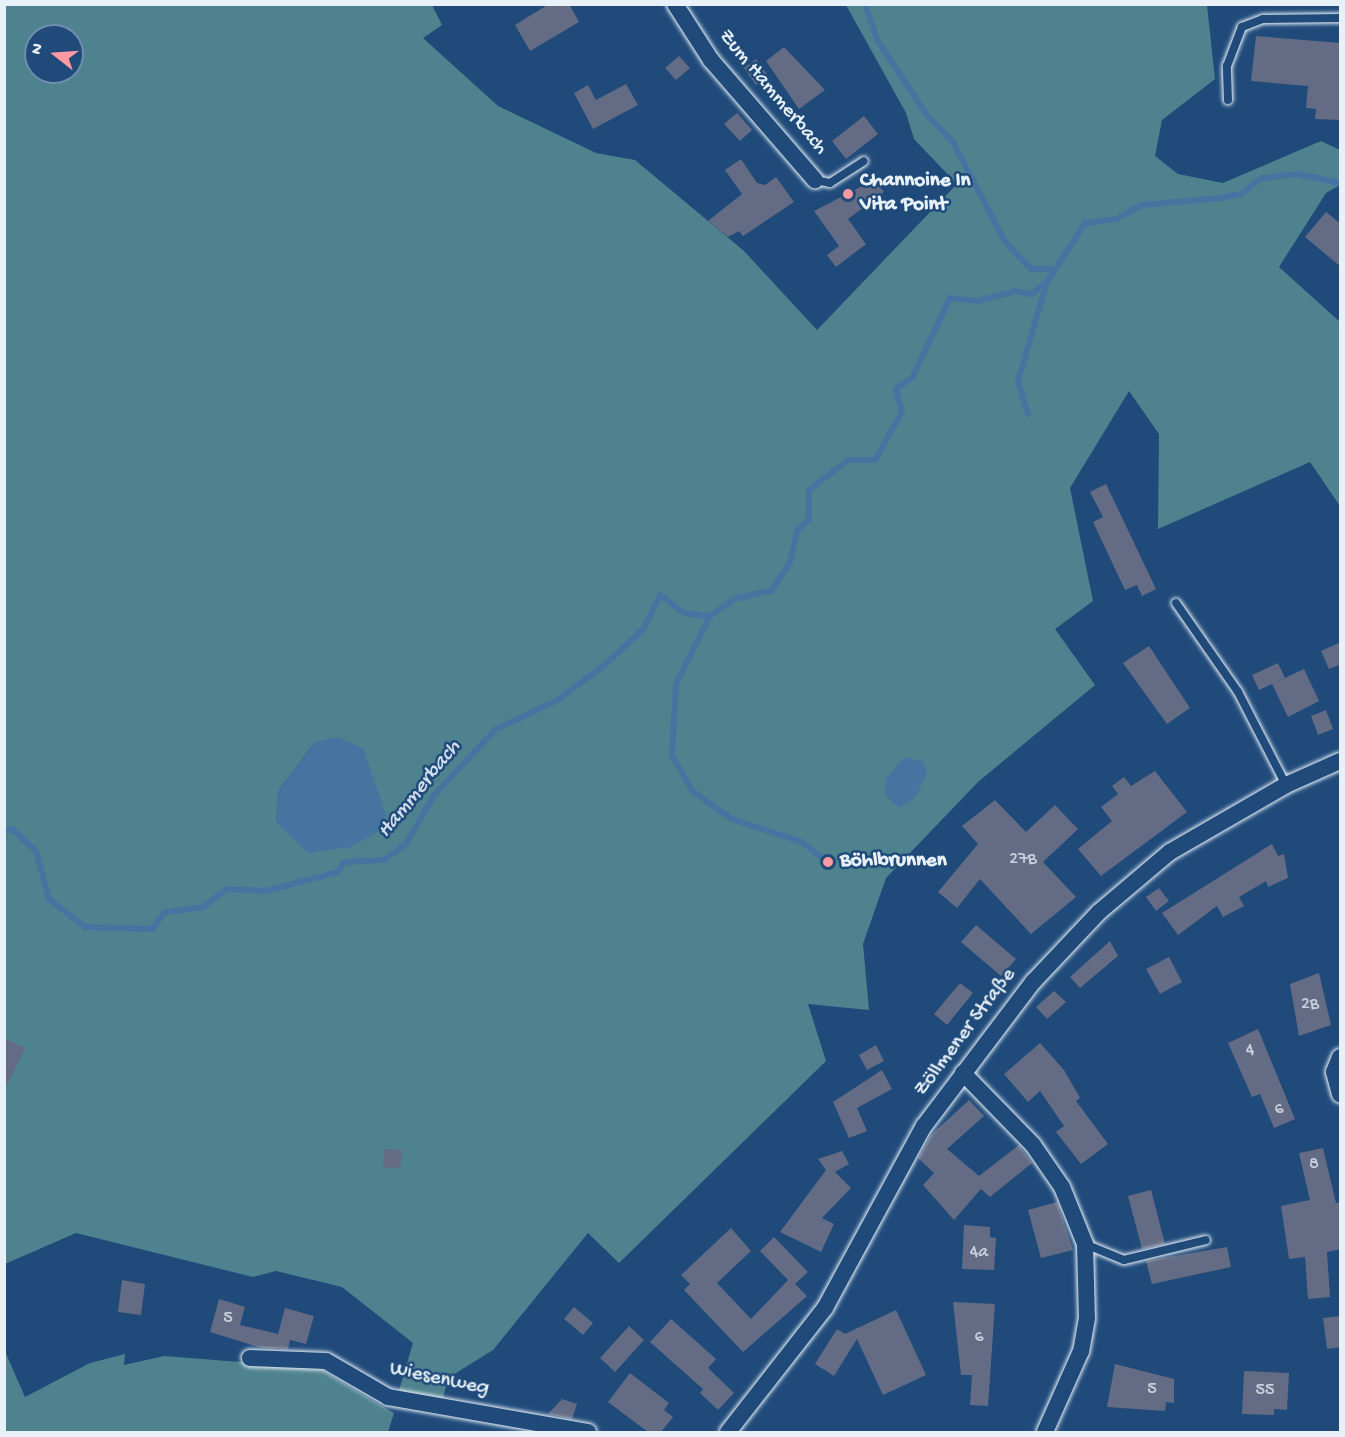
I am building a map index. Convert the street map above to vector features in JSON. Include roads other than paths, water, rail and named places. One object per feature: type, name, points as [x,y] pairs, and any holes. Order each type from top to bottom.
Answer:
[{"type":"street","name":"Zum Hammerbach","points":[[675,4],[711,60],[815,180]]},
{"type":"street","name":"Zöllmener Straße","points":[[728,1432],[825,1308],[913,1145],[1004,1015],[1099,912],[1193,836],[1286,785],[1341,761]]},
{"type":"street","points":[[1341,1057],[1334,1072],[1341,1094]]},
{"type":"street","points":[[963,1073],[1033,1144],[1062,1187],[1085,1244],[1086,1318],[1081,1351],[1045,1432]]},
{"type":"street","name":"Wiesenweg","points":[[250,1358],[326,1361],[388,1397],[588,1432]]},
{"type":"lane","points":[[1228,100],[1227,66],[1242,27],[1263,19],[1341,18]]},
{"type":"lane","points":[[815,180],[830,183],[864,161]]},
{"type":"lane","points":[[1176,603],[1238,692],[1286,785]]},
{"type":"lane","points":[[1085,1244],[1124,1260],[1206,1240]]},
{"type":"water","points":[[337,737],[363,748],[386,815],[384,828],[351,847],[308,853],[276,822],[279,790],[315,742]]},
{"type":"water","points":[[904,757],[923,761],[927,774],[915,798],[899,808],[885,795],[886,779]]},
{"type":"waterway","points":[[865,4],[878,41],[926,114],[953,142],[1005,242],[1031,269],[1052,269]]},
{"type":"waterway","name":"Hammerbach","points":[[4,831],[12,829],[36,851],[49,899],[85,927],[152,929],[165,912],[203,907],[227,889],[266,891],[338,872],[344,862],[384,860],[405,845],[435,794],[496,729],[556,701],[606,664],[644,628],[660,595],[684,613],[710,616],[734,599],[772,590],[790,562],[797,531],[809,519],[809,490],[848,460],[875,460],[902,412],[896,389],[912,378],[950,298],[978,301],[1015,291],[1031,294],[1047,282],[1085,223],[1116,219],[1142,205],[1241,194],[1260,179],[1297,174],[1340,183]]},
{"type":"waterway","points":[[1028,414],[1018,381],[1047,282]]},
{"type":"waterway","points":[[710,616],[676,684],[672,755],[692,791],[732,819],[802,842],[828,862]]},
{"type":"place","name":"Channoine In Vita Point","points":[[848,194]]},
{"type":"place","name":"Böhlbrunnen","points":[[828,862]]}]
